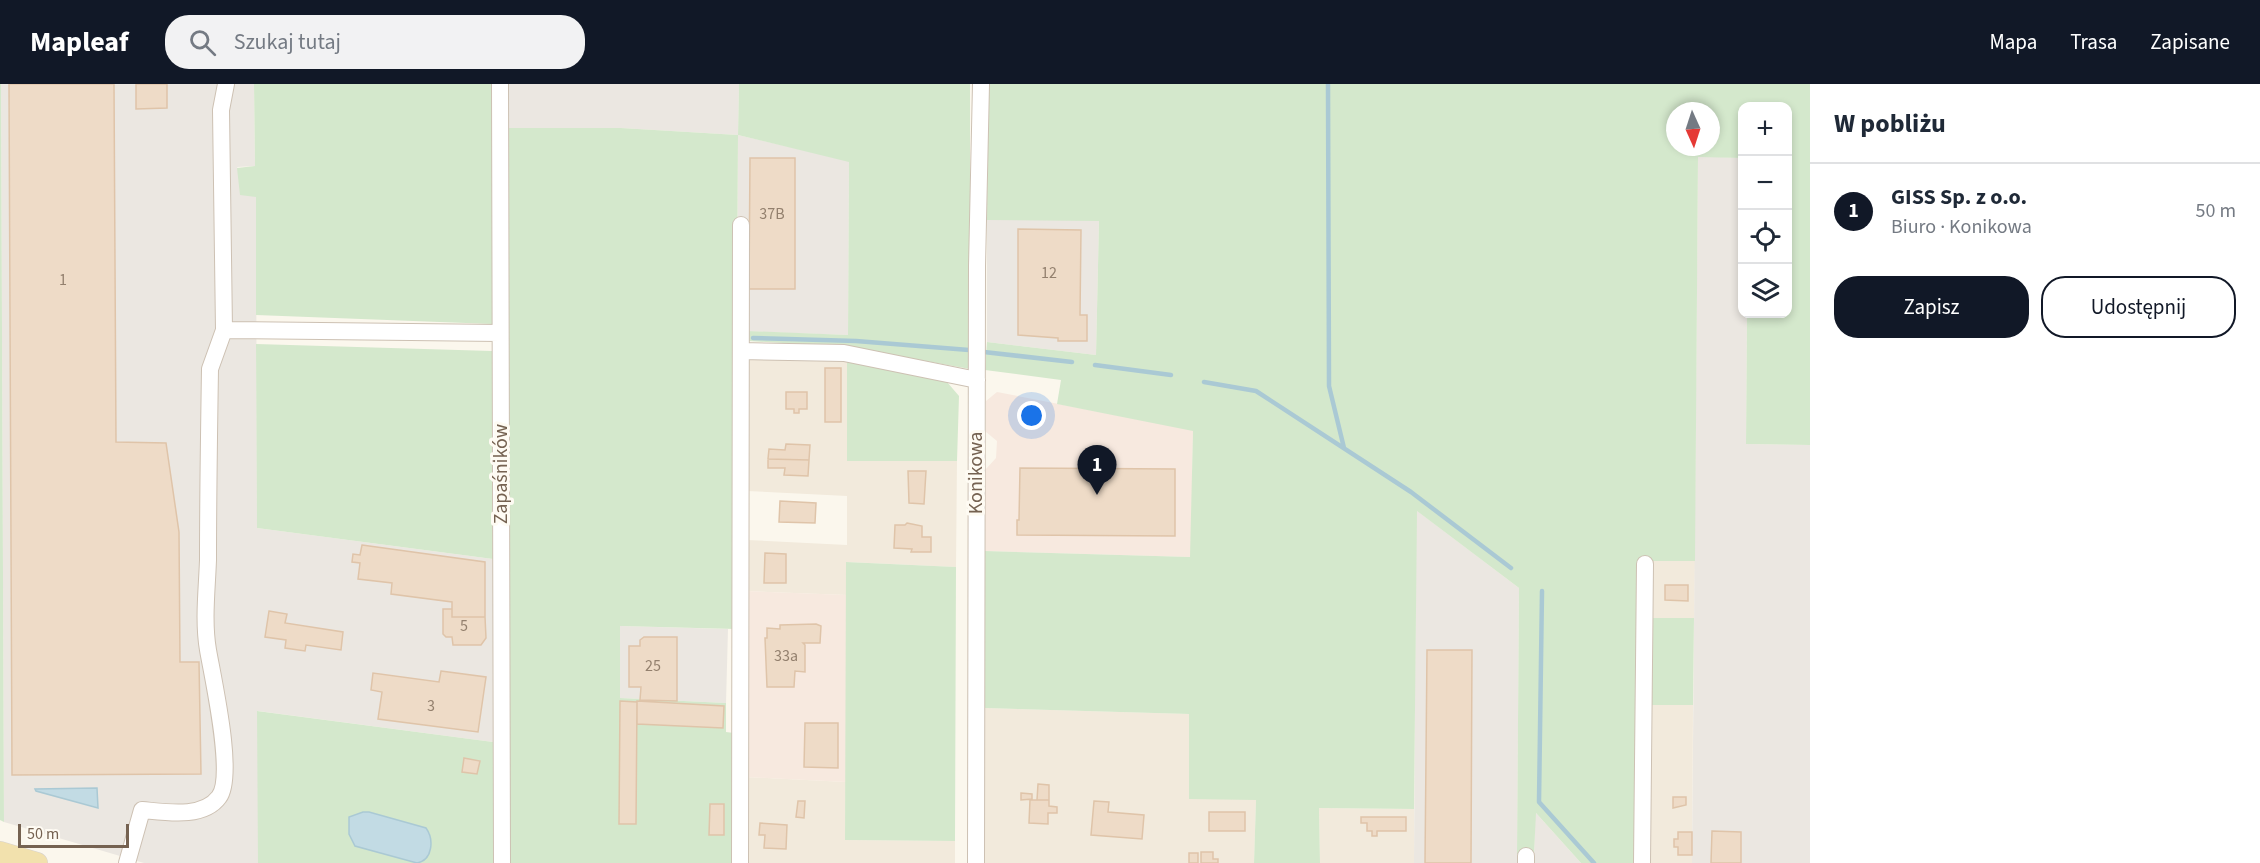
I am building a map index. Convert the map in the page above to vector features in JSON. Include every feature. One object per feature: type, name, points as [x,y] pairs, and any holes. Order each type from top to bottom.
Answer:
[{"type":"main road","points":[[0,852],[37,863]]},
{"type":"street","points":[[127,863],[142,810],[198,811],[213,804],[221,796],[226,783],[223,743],[207,643],[210,369],[224,330],[221,110],[226,84]]},
{"type":"street","name":"Zapaśników","points":[[500,84],[502,863]]},
{"type":"street","name":"Konikowa","points":[[976,863],[977,315],[981,84]]},
{"type":"street","points":[[740,863],[741,225]]},
{"type":"street","points":[[224,330],[500,333]]},
{"type":"street","points":[[742,351],[844,353],[977,380]]},
{"type":"street","points":[[1642,863],[1646,564]]},
{"type":"shaded area","points":[[1,84],[254,84],[255,166],[237,167],[256,196],[257,528],[493,559],[493,742],[258,711],[258,863],[144,863],[4,822]]},
{"type":"shaded area","points":[[505,84],[739,84],[738,135],[621,128],[505,128]]},
{"type":"shaded area","points":[[738,135],[849,161],[848,335],[737,331]]},
{"type":"shaded area","points":[[1698,156],[1738,158],[1738,318],[1747,318],[1746,444],[1810,445],[1810,863],[1692,863]]},
{"type":"shaded area","points":[[987,220],[1099,220],[1096,355],[987,342]]},
{"type":"shaded area","points":[[749,359],[847,361],[847,461],[957,461],[956,567],[847,562],[847,595],[746,591],[747,540],[847,545],[847,496],[747,491]]},
{"type":"shaded area","points":[[997,392],[1193,430],[1191,557],[985,551],[985,470],[996,458],[997,441],[986,432],[986,401]]},
{"type":"shaded area","points":[[1416,510],[1519,588],[1517,863],[1414,863]]},
{"type":"shaded area","points":[[1651,561],[1695,561],[1694,618],[1650,618]]},
{"type":"shaded area","points":[[746,591],[847,595],[846,782],[745,777],[749,710]]},
{"type":"shaded area","points":[[620,626],[728,629],[726,703],[620,698]]},
{"type":"shaded area","points":[[1649,705],[1693,705],[1692,863],[1648,863]]},
{"type":"shaded area","points":[[985,708],[1189,714],[1256,800],[1254,863],[983,863]]},
{"type":"shaded area","points":[[745,777],[846,782],[845,840],[955,841],[955,863],[745,863]]},
{"type":"shaded area","points":[[1319,808],[1414,809],[1414,863],[1320,863]]},
{"type":"shaded area","points":[[1535,812],[1581,863],[1534,863]]},
{"type":"green space","points":[[1,84],[4,822],[0,820]]},
{"type":"green space","points":[[254,84],[492,84],[492,324],[256,315],[256,197],[240,195],[237,168],[255,166]]},
{"type":"green space","points":[[739,84],[970,84],[970,369],[848,347],[749,341],[747,331],[848,335],[849,162],[738,135]]},
{"type":"green space","points":[[988,84],[1810,84],[1810,445],[1746,444],[1747,318],[1792,318],[1792,102],[1738,102],[1738,158],[1698,157],[1695,561],[1640,561],[1637,863],[1581,863],[1536,813],[1534,854],[1517,854],[1519,588],[1417,511],[1414,809],[1319,808],[1320,863],[1254,863],[1256,800],[1189,799],[1189,714],[985,708],[985,551],[1190,557],[1193,431],[1057,404],[1061,380],[985,370],[987,342],[1096,355],[1099,221],[987,220]]},
{"type":"green space","points":[[505,128],[621,128],[738,135],[735,629],[620,626],[620,698],[726,703],[726,732],[734,733],[733,863],[509,863]]},
{"type":"green space","points":[[256,344],[492,351],[493,559],[257,528]]},
{"type":"green space","points":[[847,361],[947,382],[959,396],[957,461],[847,461]]},
{"type":"green space","points":[[846,562],[956,567],[955,841],[845,840]]},
{"type":"green space","points":[[1650,618],[1694,618],[1693,705],[1649,705]]},
{"type":"green space","points":[[257,711],[493,742],[493,863],[258,863]],"holes":[[[363,812],[426,828],[430,834]]]},
{"type":"water","points":[[97,788],[98,808],[35,789]]},
{"type":"water","points":[[363,812],[426,828],[431,843],[429,854],[417,863],[355,846],[349,834],[349,817]]},
{"type":"building","points":[[9,84],[114,84],[116,442],[166,443],[179,532],[180,662],[199,662],[201,774],[12,775]]},
{"type":"building","points":[[136,84],[167,84],[167,108],[136,109]]},
{"type":"building","points":[[750,158],[795,158],[795,289],[749,289]]},
{"type":"building","points":[[1018,229],[1081,230],[1080,315],[1087,315],[1087,341],[1058,341],[1058,338],[1018,335]]},
{"type":"building","points":[[825,368],[841,368],[841,422],[825,422]]},
{"type":"building","points":[[786,392],[807,392],[807,409],[799,409],[799,413],[794,413],[794,409],[786,409]]},
{"type":"building","points":[[786,444],[810,445],[809,460],[768,459],[769,449],[785,450]]},
{"type":"building","points":[[768,459],[809,460],[808,476],[784,475],[785,468],[768,468]]},
{"type":"building","points":[[1020,468],[1175,469],[1175,536],[1017,535]]},
{"type":"building","points":[[908,471],[926,471],[924,504],[909,503]]},
{"type":"building","points":[[780,501],[816,503],[815,523],[779,522]]},
{"type":"building","points":[[907,523],[922,526],[922,537],[931,537],[931,552],[911,552],[912,549],[894,548],[895,525]]},
{"type":"building","points":[[362,545],[485,562],[485,617],[452,617],[452,602],[391,594],[392,583],[358,579],[360,563],[352,562],[353,554],[360,555]]},
{"type":"building","points":[[765,553],[786,554],[786,583],[764,583]]},
{"type":"building","points":[[1665,585],[1688,585],[1688,601],[1665,600]]},
{"type":"building","points":[[443,609],[452,609],[452,617],[485,617],[486,638],[481,645],[453,645],[452,637],[446,637],[443,634]]},
{"type":"building","points":[[269,611],[287,614],[285,623],[343,632],[341,650],[306,645],[305,651],[285,648],[286,640],[265,637]]},
{"type":"building","points":[[816,624],[821,626],[820,643],[803,643],[805,645],[805,672],[795,671],[794,687],[767,687],[765,638],[767,638],[767,628],[780,629],[780,625]]},
{"type":"building","points":[[644,637],[677,637],[677,701],[640,700],[641,687],[629,687],[629,646],[640,646],[640,640]]},
{"type":"building","points":[[1427,650],[1472,650],[1471,863],[1425,863]]},
{"type":"building","points":[[441,671],[486,677],[478,732],[378,719],[382,692],[371,690],[373,673],[439,682]]},
{"type":"building","points":[[620,701],[637,702],[636,824],[619,824]]},
{"type":"building","points":[[637,701],[724,706],[723,728],[637,724]]},
{"type":"building","points":[[805,723],[838,723],[838,768],[804,767]]},
{"type":"building","points":[[464,758],[480,761],[477,774],[462,772]]},
{"type":"building","points":[[1038,784],[1049,785],[1049,800],[1037,800]]},
{"type":"building","points":[[1021,793],[1032,794],[1032,799],[1021,800]]},
{"type":"building","points":[[1673,797],[1686,797],[1686,805],[1673,808]]},
{"type":"building","points":[[1030,800],[1049,800],[1049,806],[1057,807],[1057,813],[1048,813],[1048,824],[1029,823]]},
{"type":"building","points":[[798,801],[805,801],[804,818],[796,817]]},
{"type":"building","points":[[1094,801],[1109,802],[1108,812],[1144,815],[1142,839],[1091,835]]},
{"type":"building","points":[[710,804],[724,804],[724,835],[709,835]]},
{"type":"building","points":[[1209,812],[1245,812],[1245,831],[1209,831]]},
{"type":"building","points":[[1361,817],[1406,817],[1406,831],[1377,831],[1377,836],[1372,836],[1372,831],[1367,831],[1367,823],[1361,823]]},
{"type":"building","points":[[760,823],[787,825],[786,849],[764,848],[765,835],[759,835]]},
{"type":"building","points":[[1712,831],[1741,832],[1741,863],[1711,863]]},
{"type":"building","points":[[1678,832],[1692,832],[1692,855],[1678,855],[1678,847],[1674,847],[1674,839],[1678,839]]},
{"type":"building","points":[[1201,852],[1213,852],[1213,859],[1218,859],[1218,863],[1201,863]]},
{"type":"building","points":[[1189,853],[1198,853],[1198,863],[1189,863]]},
{"type":"waterway","points":[[1328,84],[1329,386],[1344,448]]},
{"type":"waterway","points":[[753,338],[856,341],[969,350]]},
{"type":"waterway","points":[[984,352],[1072,362]]},
{"type":"waterway","points":[[1095,365],[1171,375]]},
{"type":"waterway","points":[[1204,382],[1256,391],[1411,492],[1511,568]]},
{"type":"waterway","points":[[1542,591],[1539,802],[1594,863]]},
{"type":"place","name":"GISS Sp. z o.o.","points":[[1097,495]]}]
